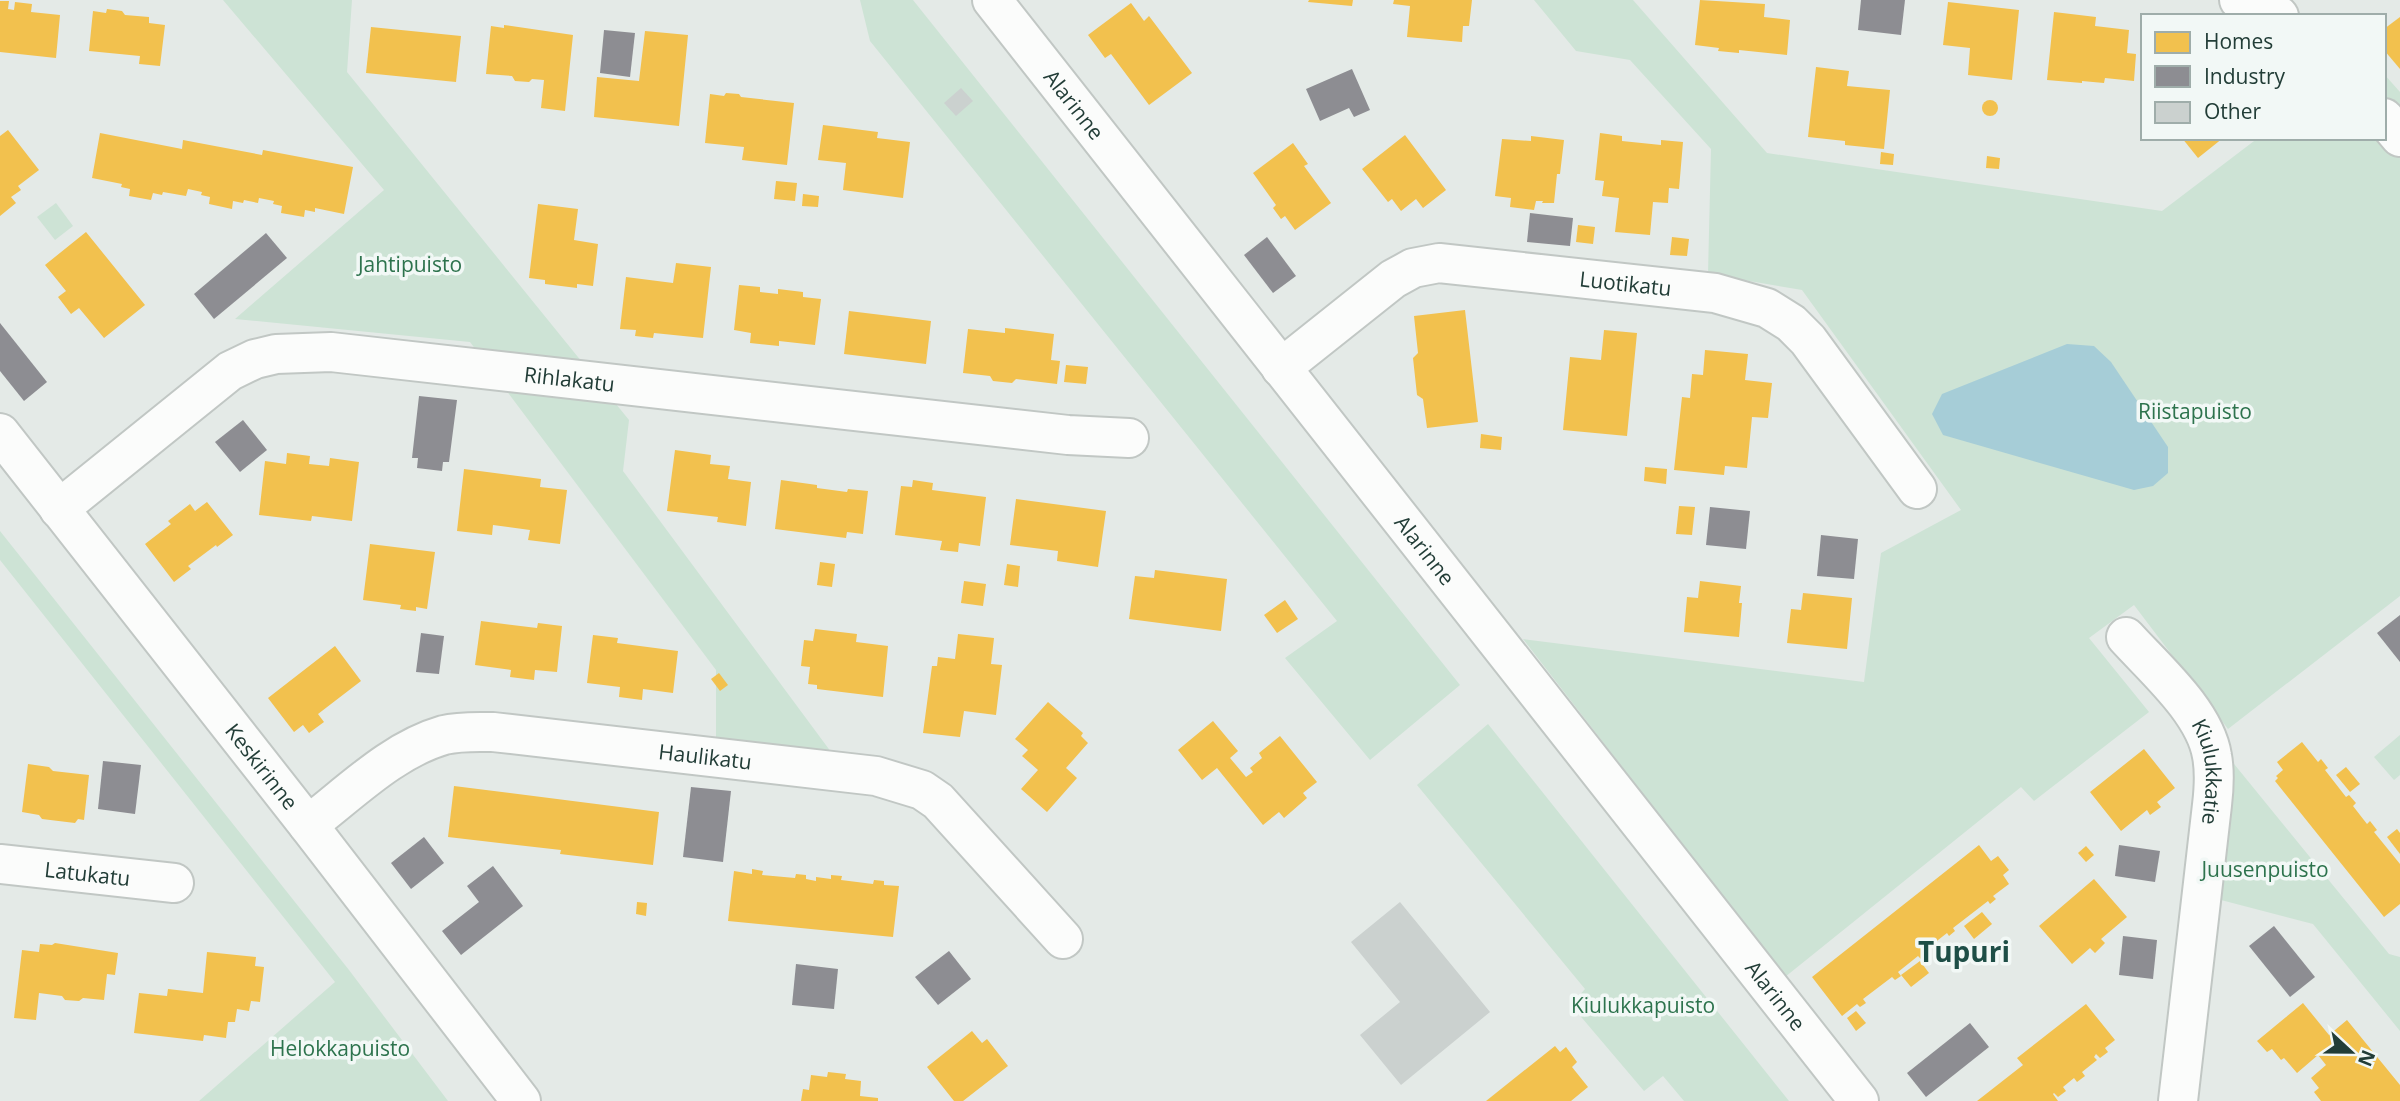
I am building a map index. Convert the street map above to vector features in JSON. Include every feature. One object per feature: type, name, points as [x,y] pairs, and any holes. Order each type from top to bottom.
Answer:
[{"type":"street","points":[[2239,0],[2274,14]]},
{"type":"street","name":"Alarinne","points":[[1010,6],[1281,368],[1859,1101]]},
{"type":"street","points":[[2386,120],[2400,138]]},
{"type":"street","name":"Luotikatu","points":[[1281,368],[1394,279],[1413,268],[1438,264],[1715,293],[1767,308],[1791,323],[1808,340],[1917,489]]},
{"type":"street","name":"Rihlakatu","points":[[59,509],[230,371],[255,359],[298,352],[331,352],[1068,435],[1129,438]]},
{"type":"street","name":"Keskirinne","points":[[0,433],[521,1101]]},
{"type":"street","name":"Kiulukkatie","points":[[2126,636],[2189,707],[2205,731],[2212,754],[2215,781],[2178,1101]]},
{"type":"street","name":"Haulikatu","points":[[308,825],[390,761],[418,745],[464,731],[493,732],[876,776],[922,790],[938,801],[1063,939]]},
{"type":"street","name":"Latukatu","points":[[0,864],[174,883]]},
{"type":"green space","name":"Jahtipuisto","points":[[223,0],[352,0],[347,72],[629,420],[623,471],[834,756],[716,742],[716,670],[470,342],[235,319],[384,190]]},
{"type":"green space","points":[[860,0],[913,0],[1460,685],[1370,760],[1285,658],[1337,621],[870,41]]},
{"type":"green space","name":"Riistapuisto","points":[[1534,0],[1633,0],[1767,153],[2162,211],[2255,140],[2386,140],[2386,76],[2400,92],[2400,596],[2228,729],[2134,605],[2089,638],[2149,712],[2034,801],[2021,787],[1785,977],[1523,639],[1864,682],[1881,553],[1961,510],[1802,290],[1708,274],[1711,149],[1630,60],[1576,51]]},
{"type":"green space","points":[[56,203],[73,226],[55,240],[37,217]]},
{"type":"green space","name":"Helokkapuisto","points":[[0,531],[349,970],[448,1101],[199,1101],[335,982],[0,560]]},
{"type":"green space","name":"Kiulukkapuisto","points":[[1488,724],[1789,1101],[1684,1101],[1663,1076],[1644,1091],[1571,1005],[1585,989],[1417,785]]},
{"type":"green space","points":[[2400,735],[2400,775],[2394,780],[2374,757]]},
{"type":"green space","name":"Juusenpuisto","points":[[2230,759],[2389,954],[2400,957],[2400,1031],[2313,924],[2221,900]]},
{"type":"water","points":[[2067,344],[2094,346],[2111,362],[2168,447],[2168,473],[2153,486],[2134,490],[1943,435],[1932,414],[1942,394]]},
{"type":"building: Homes","points":[[1353,0],[1352,6],[1308,2]]},
{"type":"building: Homes","points":[[1394,0],[1472,0],[1469,26],[1463,26],[1462,42],[1407,37],[1410,6],[1393,4]]},
{"type":"building: Homes","points":[[1700,0],[1765,4],[1764,17],[1790,20],[1787,55],[1739,50],[1739,53],[1718,51],[1719,48],[1695,45]]},
{"type":"building: Homes","points":[[0,1],[9,1],[8,9],[14,10],[15,2],[32,4],[31,12],[60,15],[56,58],[0,52]]},
{"type":"building: Homes","points":[[1948,2],[2019,10],[2012,80],[1968,75],[1970,48],[1943,45]]},
{"type":"building: Homes","points":[[1131,3],[1144,21],[1149,16],[1192,73],[1149,105],[1111,54],[1105,58],[1088,35]]},
{"type":"building: Homes","points":[[107,9],[122,11],[125,15],[149,17],[149,23],[165,25],[160,66],[139,64],[140,56],[89,51],[93,11],[106,13]]},
{"type":"building: Homes","points":[[2054,12],[2096,17],[2095,26],[2129,30],[2127,53],[2136,54],[2134,81],[2105,78],[2104,83],[2047,80]]},
{"type":"building: Homes","points":[[2400,17],[2400,69],[2386,52],[2386,28]]},
{"type":"building: Homes","points":[[504,25],[573,35],[565,111],[541,108],[544,80],[515,81],[512,76],[486,74],[491,26],[504,28]]},
{"type":"building: Homes","points":[[371,27],[461,36],[456,82],[366,73]]},
{"type":"building: Homes","points":[[645,31],[688,35],[679,126],[594,117],[597,77],[639,81]]},
{"type":"building: Homes","points":[[1816,67],[1849,71],[1847,86],[1890,90],[1884,149],[1845,145],[1845,141],[1808,137]]},
{"type":"building: Homes","points":[[726,93],[794,103],[787,165],[742,160],[744,147],[705,143],[710,94],[724,96]]},
{"type":"building: Homes","points":[[1990,100],[1998,108],[1990,116],[1982,108]]},
{"type":"building: Homes","points":[[823,125],[878,132],[877,138],[910,142],[903,198],[843,190],[846,163],[818,160]]},
{"type":"building: Homes","points":[[8,130],[39,170],[18,186],[21,190],[11,197],[16,203],[0,216],[0,136]]},
{"type":"building: Homes","points":[[100,133],[182,149],[183,140],[262,155],[263,150],[353,167],[344,214],[315,208],[315,212],[305,210],[304,217],[281,213],[282,206],[259,198],[258,203],[233,201],[232,209],[209,204],[210,197],[188,189],[186,196],[153,193],[151,200],[129,196],[130,189],[121,187],[122,184],[92,178]]},
{"type":"building: Homes","points":[[1600,133],[1622,136],[1622,141],[1661,145],[1661,140],[1683,142],[1679,189],[1669,188],[1668,203],[1653,202],[1650,235],[1615,232],[1619,198],[1602,196],[1604,181],[1595,180]]},
{"type":"building: Homes","points":[[1405,135],[1446,190],[1423,208],[1416,199],[1401,211],[1392,199],[1388,202],[1362,169]]},
{"type":"building: Homes","points":[[1531,136],[1564,140],[1554,203],[1536,201],[1534,210],[1510,207],[1511,198],[1495,196],[1502,139],[1531,141]]},
{"type":"building: Homes","points":[[2184,140],[2220,140],[2198,158]]},
{"type":"building: Homes","points":[[1293,143],[1308,164],[1304,166],[1331,203],[1295,230],[1285,216],[1281,219],[1273,208],[1276,205],[1253,173]]},
{"type":"building: Homes","points":[[1881,152],[1894,154],[1893,165],[1880,164]]},
{"type":"building: Homes","points":[[1987,156],[2000,158],[1999,169],[1986,168]]},
{"type":"building: Homes","points":[[776,181],[797,183],[795,201],[774,199]]},
{"type":"building: Homes","points":[[803,194],[819,196],[818,207],[802,206]]},
{"type":"building: Homes","points":[[538,204],[578,209],[574,240],[598,244],[593,286],[577,284],[577,288],[545,284],[545,280],[529,278]]},
{"type":"building: Homes","points":[[1578,225],[1595,227],[1593,244],[1576,242]]},
{"type":"building: Homes","points":[[86,232],[145,305],[104,338],[79,308],[71,314],[58,297],[66,291],[45,265]]},
{"type":"building: Homes","points":[[1672,237],[1689,239],[1687,256],[1670,255]]},
{"type":"building: Homes","points":[[676,263],[711,267],[703,338],[654,333],[653,338],[635,336],[636,330],[620,329],[626,277],[673,283]]},
{"type":"building: Homes","points":[[739,285],[760,287],[760,292],[778,294],[778,289],[803,292],[803,297],[821,299],[815,345],[779,341],[779,346],[750,343],[751,333],[734,330]]},
{"type":"building: Homes","points":[[1465,310],[1478,422],[1427,428],[1423,399],[1417,395],[1413,358],[1418,353],[1414,316]]},
{"type":"building: Homes","points":[[849,311],[931,321],[926,364],[844,354]]},
{"type":"building: Homes","points":[[1005,328],[1054,334],[1051,360],[1060,361],[1057,384],[1016,379],[1012,383],[993,381],[990,376],[963,373],[968,329],[1005,333]]},
{"type":"building: Homes","points":[[1604,330],[1637,333],[1627,436],[1563,430],[1570,357],[1601,360]]},
{"type":"building: Homes","points":[[1705,350],[1748,354],[1745,380],[1772,383],[1768,418],[1752,417],[1747,468],[1725,466],[1724,475],[1674,470],[1682,397],[1690,398],[1692,374],[1703,375]]},
{"type":"building: Homes","points":[[1066,365],[1088,367],[1086,384],[1064,382]]},
{"type":"building: Homes","points":[[1481,434],[1502,437],[1501,450],[1480,448]]},
{"type":"building: Homes","points":[[675,450],[711,455],[710,464],[730,466],[728,479],[751,482],[746,526],[717,522],[718,517],[667,511]]},
{"type":"building: Homes","points":[[287,453],[310,456],[309,464],[329,466],[330,458],[359,462],[352,521],[312,516],[311,521],[259,515],[265,461],[286,464]]},
{"type":"building: Homes","points":[[1645,467],[1667,469],[1666,484],[1644,481]]},
{"type":"building: Homes","points":[[464,469],[541,479],[540,487],[567,490],[560,544],[528,540],[530,530],[493,525],[492,535],[457,531]]},
{"type":"building: Homes","points":[[781,480],[847,492],[848,489],[868,491],[863,534],[847,532],[846,538],[775,529]]},
{"type":"building: Homes","points":[[913,480],[933,483],[932,490],[986,497],[980,546],[959,543],[958,552],[940,550],[942,541],[895,535],[901,486],[912,487]]},
{"type":"building: Homes","points":[[1016,499],[1106,511],[1098,567],[1057,561],[1058,551],[1010,545]]},
{"type":"building: Homes","points":[[207,502],[233,535],[188,566],[191,569],[174,582],[145,544],[171,524],[168,521],[190,504],[195,511]]},
{"type":"building: Homes","points":[[1679,506],[1695,507],[1692,535],[1676,534]]},
{"type":"building: Homes","points":[[370,544],[435,552],[427,609],[400,609],[401,605],[363,600]]},
{"type":"building: Homes","points":[[820,562],[835,564],[832,587],[817,585]]},
{"type":"building: Homes","points":[[1007,564],[1020,566],[1018,587],[1004,585]]},
{"type":"building: Homes","points":[[1155,570],[1227,579],[1221,631],[1129,619],[1135,576],[1154,578]]},
{"type":"building: Homes","points":[[964,581],[986,584],[983,606],[961,603]]},
{"type":"building: Homes","points":[[1700,581],[1741,586],[1739,637],[1684,632],[1687,597],[1698,598]]},
{"type":"building: Homes","points":[[1803,593],[1852,598],[1847,649],[1787,643],[1791,609],[1801,610]]},
{"type":"building: Homes","points":[[1285,600],[1298,619],[1277,633],[1264,615]]},
{"type":"building: Homes","points":[[481,621],[537,628],[538,623],[562,626],[557,672],[535,670],[534,680],[510,677],[511,670],[475,665]]},
{"type":"building: Homes","points":[[815,629],[857,634],[856,642],[888,646],[883,697],[817,689],[817,685],[808,684],[810,667],[801,666],[804,640],[813,641]]},
{"type":"building: Homes","points":[[958,634],[994,638],[991,664],[1002,665],[996,715],[964,711],[960,737],[923,733],[932,666],[937,666],[938,657],[955,659]]},
{"type":"building: Homes","points":[[593,635],[618,638],[617,643],[678,651],[673,693],[643,689],[642,700],[619,697],[620,687],[587,683]]},
{"type":"building: Homes","points":[[335,646],[361,681],[318,714],[324,722],[309,733],[303,725],[294,732],[268,698]]},
{"type":"building: Homes","points":[[719,673],[728,685],[720,691],[711,679]]},
{"type":"building: Homes","points":[[1048,702],[1083,733],[1081,736],[1088,743],[1066,768],[1077,778],[1047,812],[1021,789],[1038,770],[1022,756],[1028,750],[1015,739]]},
{"type":"building: Homes","points":[[1213,721],[1238,751],[1230,758],[1246,777],[1253,772],[1250,768],[1262,758],[1259,753],[1280,736],[1317,782],[1303,793],[1307,798],[1284,818],[1279,812],[1263,825],[1217,768],[1202,780],[1178,750]]},
{"type":"building: Homes","points":[[2302,742],[2318,762],[2321,759],[2328,768],[2325,770],[2346,797],[2349,795],[2356,803],[2353,806],[2367,824],[2370,821],[2377,830],[2374,832],[2400,864],[2400,904],[2384,917],[2275,781],[2278,778],[2276,776],[2283,770],[2277,762]]},
{"type":"building: Homes","points":[[2144,749],[2175,788],[2157,802],[2161,807],[2150,815],[2147,810],[2121,831],[2090,792]]},
{"type":"building: Homes","points":[[28,764],[49,767],[53,771],[89,775],[84,820],[78,819],[75,823],[42,819],[39,815],[22,812]]},
{"type":"building: Homes","points":[[2346,767],[2360,784],[2350,792],[2336,775]]},
{"type":"building: Homes","points":[[454,786],[659,812],[653,865],[560,854],[561,850],[448,837]]},
{"type":"building: Homes","points":[[2397,829],[2400,833],[2400,854],[2387,837]]},
{"type":"building: Homes","points":[[1979,845],[1991,861],[1998,856],[2009,870],[2003,875],[2009,884],[1993,896],[1996,899],[1990,904],[1988,901],[1953,928],[1955,931],[1949,936],[1947,933],[1924,951],[1927,955],[1921,959],[1918,956],[1898,972],[1901,976],[1895,980],[1892,977],[1863,999],[1866,1003],[1860,1007],[1857,1004],[1842,1016],[1812,977]]},
{"type":"building: Homes","points":[[2086,846],[2094,855],[2086,862],[2078,853]]},
{"type":"building: Homes","points":[[752,869],[763,871],[762,875],[795,878],[796,874],[806,875],[806,879],[816,881],[816,877],[831,879],[831,875],[842,876],[841,880],[873,884],[874,880],[884,881],[884,885],[899,886],[893,937],[728,921],[734,871],[752,874]]},
{"type":"building: Homes","points":[[2094,879],[2127,917],[2101,939],[2105,943],[2095,953],[2090,948],[2072,964],[2039,926]]},
{"type":"building: Homes","points":[[637,902],[647,903],[646,916],[636,914]]},
{"type":"building: Homes","points":[[1982,912],[1992,924],[1974,939],[1964,926]]},
{"type":"building: Homes","points":[[55,943],[118,953],[115,975],[107,974],[104,1000],[65,1000],[62,996],[39,993],[36,1020],[14,1018],[22,950],[39,952],[40,944]]},
{"type":"building: Homes","points":[[207,952],[256,957],[255,966],[264,967],[260,1002],[251,1001],[249,1011],[237,1009],[235,1022],[228,1022],[226,1038],[204,1035],[203,1041],[134,1033],[139,993],[167,996],[168,989],[203,993]]},
{"type":"building: Homes","points":[[1920,961],[1929,973],[1911,987],[1901,975]]},
{"type":"building: Homes","points":[[2303,1003],[2329,1035],[2347,1020],[2400,1085],[2400,1101],[2321,1101],[2314,1092],[2319,1088],[2311,1078],[2326,1065],[2318,1055],[2297,1073],[2272,1049],[2267,1052],[2257,1041]]},
{"type":"building: Homes","points":[[2086,1004],[2115,1040],[2105,1048],[2108,1052],[2100,1058],[2096,1054],[2094,1057],[2097,1060],[2082,1072],[2085,1076],[2077,1082],[2074,1078],[2063,1087],[2066,1091],[2058,1097],[2053,1094],[2058,1101],[1977,1101],[2023,1065],[2017,1058]]},
{"type":"building: Homes","points":[[1856,1011],[1866,1023],[1856,1031],[1847,1018]]},
{"type":"building: Homes","points":[[972,1031],[982,1043],[987,1039],[1008,1066],[963,1101],[954,1101],[927,1067]]},
{"type":"building: Homes","points":[[1555,1046],[1560,1052],[1566,1047],[1577,1062],[1572,1067],[1588,1087],[1571,1101],[1486,1101]]},
{"type":"building: Homes","points":[[828,1072],[846,1074],[845,1079],[861,1081],[860,1096],[878,1098],[878,1101],[801,1101],[803,1089],[809,1090],[811,1075],[827,1077]]},
{"type":"building: Industry","points":[[1861,0],[1905,0],[1901,35],[1858,30]]},
{"type":"building: Industry","points":[[604,30],[635,33],[630,77],[600,73]]},
{"type":"building: Industry","points":[[1352,69],[1370,110],[1354,117],[1349,108],[1320,121],[1306,89]]},
{"type":"building: Industry","points":[[1530,213],[1573,218],[1570,246],[1527,242]]},
{"type":"building: Industry","points":[[266,233],[287,258],[214,319],[194,294]]},
{"type":"building: Industry","points":[[1267,237],[1296,276],[1273,293],[1244,255]]},
{"type":"building: Industry","points":[[0,323],[47,382],[24,401],[0,371]]},
{"type":"building: Industry","points":[[419,396],[457,400],[449,462],[443,462],[442,471],[417,468],[418,458],[412,458]]},
{"type":"building: Industry","points":[[243,420],[267,450],[240,472],[215,442]]},
{"type":"building: Industry","points":[[1710,507],[1750,511],[1746,549],[1706,545]]},
{"type":"building: Industry","points":[[1821,535],[1858,539],[1854,579],[1817,576]]},
{"type":"building: Industry","points":[[2400,615],[2400,662],[2377,633]]},
{"type":"building: Industry","points":[[421,633],[444,636],[439,674],[416,672]]},
{"type":"building: Industry","points":[[103,761],[141,765],[135,814],[98,809]]},
{"type":"building: Industry","points":[[691,787],[731,791],[723,862],[683,857]]},
{"type":"building: Industry","points":[[424,837],[444,863],[411,889],[391,863]]},
{"type":"building: Industry","points":[[2119,845],[2160,851],[2155,882],[2115,876]]},
{"type":"building: Industry","points":[[493,866],[523,906],[461,955],[442,931],[479,902],[467,886]]},
{"type":"building: Industry","points":[[2274,926],[2315,977],[2290,997],[2249,946]]},
{"type":"building: Industry","points":[[2123,936],[2157,940],[2153,979],[2119,975]]},
{"type":"building: Industry","points":[[949,951],[971,979],[938,1005],[915,977]]},
{"type":"building: Industry","points":[[796,964],[838,969],[834,1009],[792,1005]]},
{"type":"building: Industry","points":[[1970,1023],[1989,1047],[1926,1097],[1907,1073]]},
{"type":"building: Other","points":[[961,88],[973,101],[956,116],[944,103]]},
{"type":"building: Other","points":[[1400,902],[1490,1012],[1401,1085],[1360,1035],[1400,1002],[1351,942]]},
{"type":"district","name":"Tupuri","points":[[1964,951]]}]
